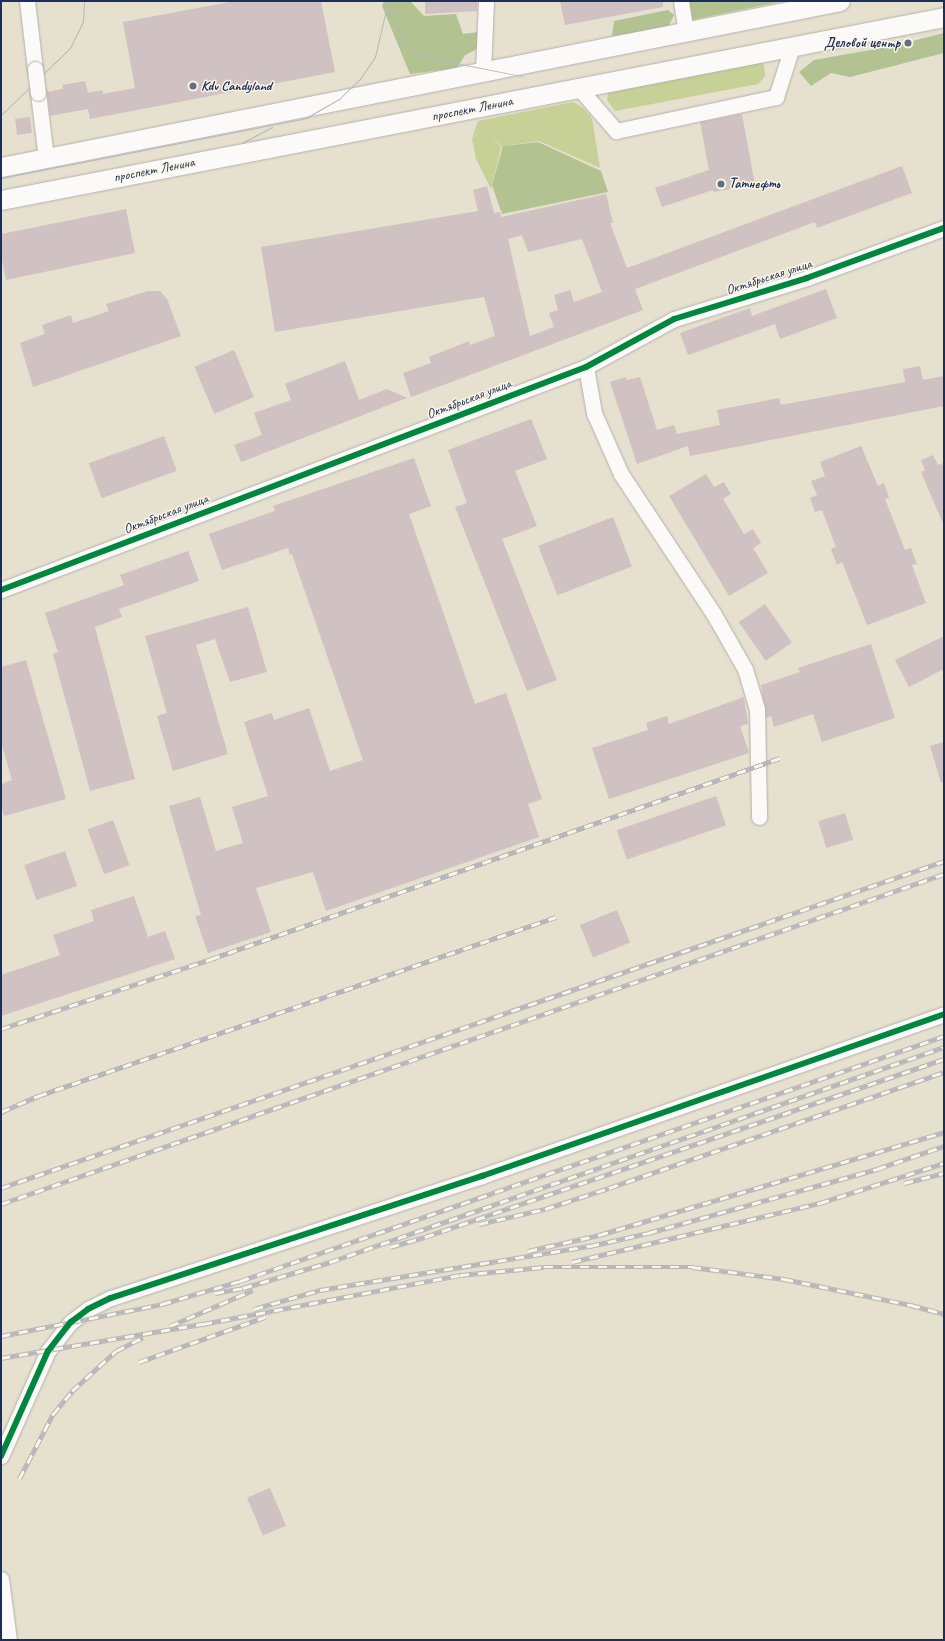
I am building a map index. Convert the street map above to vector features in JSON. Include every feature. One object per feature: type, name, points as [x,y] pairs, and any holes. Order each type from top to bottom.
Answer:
[{"type":"main road","points":[[1,167],[483,70],[840,1]]},
{"type":"main road","name":"проспект Ленина","points":[[1,200],[944,17]]},
{"type":"street","points":[[26,1],[46,158]]},
{"type":"street","points":[[483,70],[486,1]]},
{"type":"street","points":[[681,1],[686,31]]},
{"type":"street","points":[[579,88],[616,131],[776,97],[792,47]]},
{"type":"street","name":"Октябрьская улица","points":[[1,590],[586,367],[674,319],[807,278],[944,228]]},
{"type":"street","points":[[586,367],[594,413],[621,474],[712,613],[744,669],[757,709],[759,817]]},
{"type":"street","points":[[2,1457],[48,1351],[71,1322],[88,1309],[111,1298],[482,1176],[944,1014]]},
{"type":"street","points":[[1,1579],[9,1640]]},
{"type":"green space","points":[[384,1],[410,1],[424,16],[456,14],[463,34],[478,32],[481,47],[465,55],[457,68],[410,74],[382,6]]},
{"type":"green space","points":[[687,1],[784,1],[691,20]]},
{"type":"green space","points":[[668,10],[674,15],[668,27],[612,36],[614,21]]},
{"type":"green space","points":[[944,33],[944,53],[850,77],[831,73],[811,86],[799,72],[814,60],[893,46]]},
{"type":"green space","points":[[756,60],[764,65],[765,76],[758,84],[615,111],[607,100],[609,89]]},
{"type":"green space","points":[[573,102],[582,107],[592,118],[600,168],[539,141],[503,146],[502,148],[487,128],[501,148],[491,189],[476,159],[472,139],[481,129],[472,138],[478,121]]},
{"type":"green space","points":[[538,142],[601,171],[608,192],[502,214],[492,185],[503,146]]},
{"type":"building","points":[[235,1],[321,1],[335,72],[90,119],[88,109],[50,116],[47,92],[63,89],[62,85],[85,81],[88,93],[102,90],[103,94],[135,88],[123,22]]},
{"type":"building","points":[[425,1],[477,1],[477,11],[425,14]]},
{"type":"building","points":[[560,1],[663,1],[663,7],[565,25]]},
{"type":"building","points":[[742,114],[755,185],[713,192],[713,190],[662,207],[655,188],[709,170],[700,122]]},
{"type":"building","points":[[30,117],[32,133],[17,135],[15,119]]},
{"type":"building","points":[[902,166],[912,193],[817,228],[815,222],[635,289],[643,310],[411,397],[403,373],[431,363],[429,357],[469,341],[470,345],[495,336],[484,297],[275,332],[261,247],[478,211],[473,190],[487,186],[494,213],[500,212],[501,217],[606,194],[613,223],[610,223],[627,268]],"holes":[[[522,235],[528,252],[582,239],[602,292],[574,302],[570,290],[554,295],[558,310],[549,313],[554,327],[530,336],[508,239]]]},
{"type":"building","points":[[126,209],[135,253],[6,280],[1,255],[1,234]]},
{"type":"building","points":[[826,289],[837,318],[780,339],[775,324],[688,355],[680,333],[750,308],[752,316]]},
{"type":"building","points":[[148,291],[160,291],[167,299],[181,336],[33,387],[20,343],[45,334],[42,325],[71,315],[73,323],[109,311],[106,304]]},
{"type":"building","points":[[234,350],[254,397],[214,414],[194,367]]},
{"type":"building","points":[[345,361],[359,400],[387,389],[407,398],[241,462],[234,445],[262,435],[254,413],[291,400],[285,384]]},
{"type":"building","points":[[920,366],[923,380],[944,376],[944,406],[690,456],[688,446],[637,464],[610,382],[625,377],[627,380],[640,377],[657,430],[674,425],[677,434],[720,425],[717,410],[779,398],[781,405],[905,382],[903,369]]},
{"type":"building","points":[[531,419],[547,459],[515,471],[537,526],[502,539],[557,680],[527,691],[455,507],[467,503],[448,450]]},
{"type":"building","points":[[164,436],[177,471],[101,498],[89,463]]},
{"type":"building","points":[[861,446],[878,486],[884,483],[889,498],[885,499],[905,550],[911,548],[917,564],[912,565],[926,603],[867,625],[842,562],[837,565],[831,549],[836,547],[822,510],[815,512],[810,498],[817,495],[811,481],[825,476],[820,462]]},
{"type":"building","points":[[933,455],[938,465],[944,463],[944,526],[921,472],[925,470],[921,460]]},
{"type":"building","points":[[414,458],[431,506],[409,514],[475,704],[506,693],[542,799],[528,804],[539,837],[326,911],[313,872],[256,888],[271,932],[208,953],[195,916],[201,915],[169,806],[200,797],[216,851],[243,843],[232,807],[268,796],[244,722],[272,713],[274,720],[309,708],[330,771],[363,760],[292,554],[290,555],[288,548],[222,570],[209,534],[275,511],[273,506]]},
{"type":"building","points":[[706,474],[714,487],[724,482],[731,494],[723,499],[744,534],[753,529],[761,543],[753,548],[768,573],[729,596],[669,496]]},
{"type":"building","points":[[613,517],[632,566],[557,595],[538,546]]},
{"type":"building","points":[[188,551],[199,581],[119,609],[122,617],[95,627],[135,779],[90,791],[53,654],[58,652],[45,613],[124,585],[120,575]]},
{"type":"building","points":[[765,604],[792,643],[766,661],[739,622]]},
{"type":"building","points":[[248,607],[267,672],[230,682],[215,639],[196,645],[228,754],[173,771],[157,716],[167,713],[145,636]]},
{"type":"building","points":[[944,636],[944,669],[909,687],[895,660]]},
{"type":"building","points":[[871,644],[895,718],[822,742],[813,714],[774,727],[771,716],[766,718],[761,685],[800,672],[798,668]]},
{"type":"building","points":[[26,660],[66,799],[4,816],[1,805],[1,784],[12,780],[1,742],[1,667]]},
{"type":"building","points":[[744,697],[748,724],[740,726],[749,753],[609,799],[592,748],[648,730],[646,723],[667,716],[669,724]]},
{"type":"building","points":[[944,742],[944,782],[941,783],[930,746]]},
{"type":"building","points":[[716,796],[726,825],[627,859],[617,830]]},
{"type":"building","points":[[845,813],[853,840],[826,848],[818,821]]},
{"type":"building","points":[[113,820],[129,865],[104,874],[88,829]]},
{"type":"building","points":[[65,851],[77,886],[36,900],[24,865]]},
{"type":"building","points":[[134,896],[148,937],[165,931],[175,959],[1,1016],[1,975],[60,955],[53,935],[94,921],[91,910]]},
{"type":"building","points":[[617,910],[630,942],[593,957],[580,925]]},
{"type":"building","points":[[270,1488],[286,1526],[263,1536],[247,1498]]},
{"type":"tram line","points":[[1,115],[70,48],[83,21],[84,1]]},
{"type":"tram line","points":[[1,178],[306,118],[340,98],[360,79],[375,57],[388,1]]},
{"type":"tram line","points":[[391,1],[397,28],[404,41],[416,52],[429,58],[522,76]]},
{"type":"tram line","points":[[242,143],[272,127]]},
{"type":"railway","points":[[1,1029],[211,959],[780,758]]},
{"type":"railway","points":[[1,1188],[944,861]]},
{"type":"railway","points":[[1,1204],[944,874]]},
{"type":"railway","points":[[1,1112],[38,1096],[556,917]]},
{"type":"railway","points":[[1,1336],[162,1304],[240,1281],[944,1036]]},
{"type":"railway","points":[[215,1293],[243,1288],[330,1262],[944,1047]]},
{"type":"railway","points":[[390,1247],[425,1237],[944,1059]]},
{"type":"railway","points":[[479,1224],[545,1209],[944,1072]]},
{"type":"railway","points":[[528,1251],[599,1235],[944,1132]]},
{"type":"railway","points":[[254,1309],[320,1290],[590,1246],[648,1233],[877,1169],[944,1146]]},
{"type":"railway","points":[[572,1262],[820,1203],[944,1163]]},
{"type":"railway","points":[[904,1183],[944,1173]]},
{"type":"railway","points":[[1,1358],[203,1324],[460,1275],[544,1267],[692,1267],[784,1279],[911,1305],[944,1314]]},
{"type":"railway","points":[[170,1326],[253,1290]]},
{"type":"railway","points":[[139,1362],[265,1317]]},
{"type":"railway","points":[[19,1479],[53,1414],[72,1391],[116,1351],[143,1337]]},
{"type":"cycle path","points":[[1,590],[586,367],[674,319],[807,278],[944,228]]},
{"type":"cycle path","points":[[1,1456],[48,1351],[71,1322],[88,1309],[111,1298],[482,1176],[944,1014]]},
{"type":"place","name":"Деловой центр","points":[[908,43]]},
{"type":"place","name":"Kdv Candyland","points":[[193,86]]},
{"type":"place","name":"Татнефть","points":[[721,184]]}]
